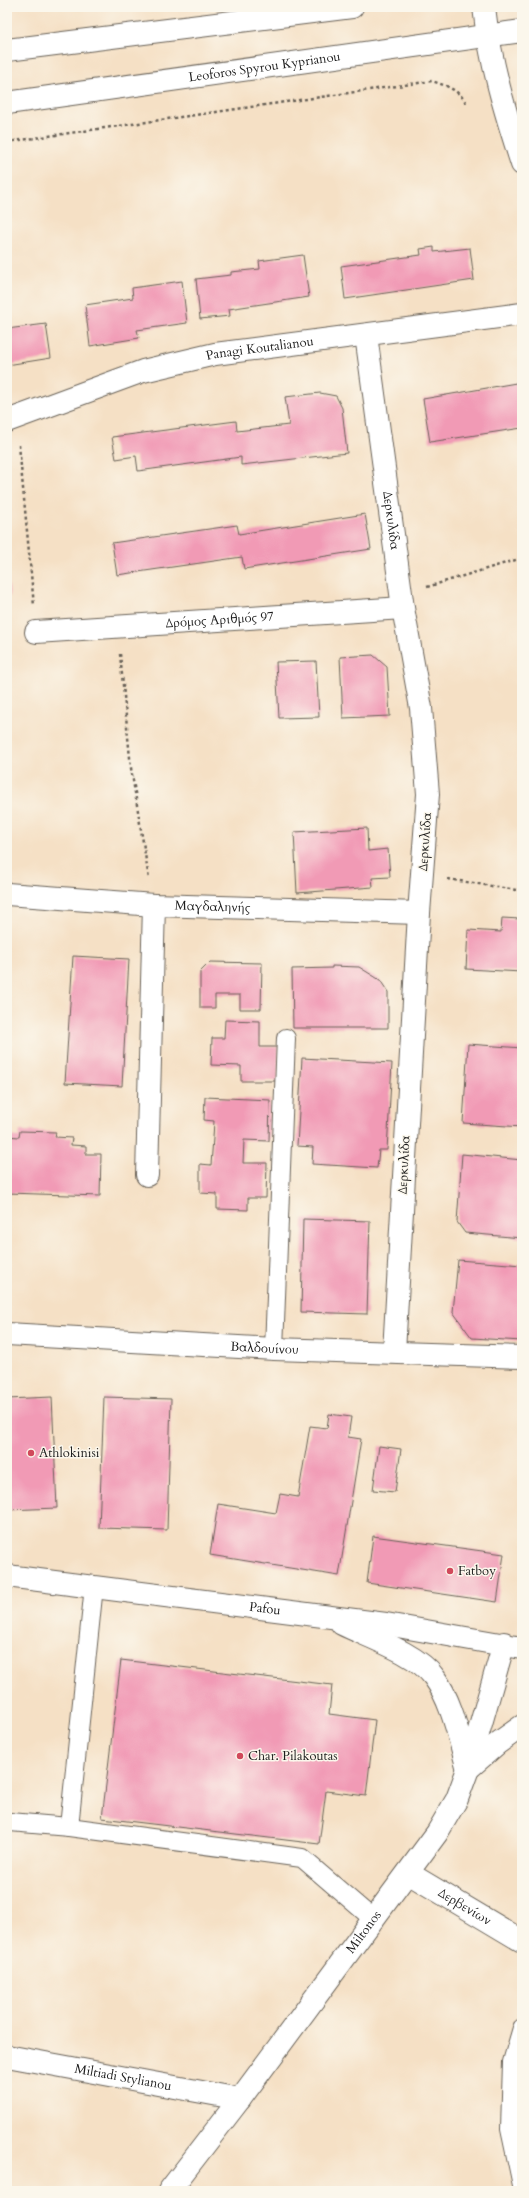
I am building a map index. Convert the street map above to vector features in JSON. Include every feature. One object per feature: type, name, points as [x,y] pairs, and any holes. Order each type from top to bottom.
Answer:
[{"type":"street","points":[[7,50],[352,7]]},
{"type":"street","points":[[484,7],[487,35],[500,97],[522,164]]},
{"type":"street","name":"Leoforos Spyrou Kyprianou","points":[[7,103],[522,31]]},
{"type":"street","name":"Panagi Koutalianou","points":[[12,419],[143,370],[215,354],[522,314]]},
{"type":"street","name":"Δερκυλίδα","points":[[366,335],[403,602],[421,708],[428,794],[419,913],[394,1352]]},
{"type":"street","name":"Δρόμος Αριθμός 97","points":[[36,632],[118,627],[403,602]]},
{"type":"street","name":"Μαγδαληνής","points":[[7,894],[154,905],[419,913]]},
{"type":"street","points":[[147,1175],[154,905]]},
{"type":"street","name":"Βαλδουίνου","points":[[7,1334],[274,1349],[522,1357]]},
{"type":"street","name":"Pafou","points":[[7,1576],[386,1624],[513,1646]]},
{"type":"street","points":[[324,1616],[391,1647],[416,1661],[434,1676],[445,1696],[468,1769],[498,1743],[522,1726]]},
{"type":"street","name":"Miltonos","points":[[168,2191],[240,2098],[437,1833],[457,1799],[513,1646]]},
{"type":"street","name":"Δερβενίων","points":[[408,1873],[522,1941]]},
{"type":"street","name":"Miltiadi Stylianou","points":[[7,2056],[240,2098]]},
{"type":"lane","points":[[274,1349],[286,1038]]},
{"type":"lane","points":[[69,1827],[94,1586]]},
{"type":"lane","points":[[10,1822],[69,1827],[302,1858],[373,1919]]},
{"type":"lane","points":[[522,2028],[512,2062],[510,2129],[522,2185]]},
{"type":"path","points":[[7,142],[432,81],[449,87],[463,96],[467,105]]},
{"type":"path","points":[[12,419],[36,632]]},
{"type":"path","points":[[403,602],[522,558]]},
{"type":"path","points":[[118,627],[131,768],[154,905]]},
{"type":"path","points":[[422,875],[522,891]]},
{"type":"building","points":[[434,247],[434,252],[470,248],[474,280],[345,299],[341,266],[421,255],[420,249]]},
{"type":"building","points":[[303,255],[309,297],[229,309],[230,316],[200,319],[196,279],[231,275],[231,272],[260,269],[259,261]]},
{"type":"building","points":[[182,281],[187,323],[137,330],[139,338],[90,346],[85,305],[133,298],[132,288]]},
{"type":"building","points":[[46,324],[51,358],[7,365],[7,329]]},
{"type":"building","points":[[522,382],[522,428],[430,442],[423,399]]},
{"type":"building","points":[[320,393],[336,396],[342,408],[347,453],[241,465],[241,457],[138,471],[136,456],[116,459],[112,437],[236,421],[237,431],[289,425],[285,397]]},
{"type":"building","points":[[365,514],[371,549],[244,569],[242,557],[117,575],[112,543],[237,525],[239,534]]},
{"type":"building","points":[[7,573],[10,596],[7,596]]},
{"type":"building","points":[[373,655],[387,667],[390,716],[343,718],[340,657]]},
{"type":"building","points":[[316,661],[319,717],[279,718],[276,662]]},
{"type":"building","points":[[367,828],[368,851],[388,849],[390,877],[372,878],[373,887],[297,893],[294,832]]},
{"type":"building","points":[[502,918],[520,919],[519,931],[522,931],[522,972],[466,969],[468,930],[501,932]]},
{"type":"building","points":[[73,956],[129,959],[122,1086],[65,1083]]},
{"type":"building","points":[[210,962],[262,963],[261,1009],[240,1009],[240,995],[215,995],[215,1008],[200,1008],[200,972]]},
{"type":"building","points":[[332,966],[359,967],[380,980],[388,992],[388,1028],[293,1028],[292,969],[332,968]]},
{"type":"building","points":[[225,1020],[260,1021],[260,1047],[279,1047],[278,1081],[241,1081],[241,1066],[211,1065],[212,1038],[224,1038]]},
{"type":"building","points":[[468,1044],[522,1048],[522,1127],[463,1123]]},
{"type":"building","points":[[302,1058],[392,1063],[387,1150],[379,1150],[377,1168],[312,1164],[313,1147],[297,1146]]},
{"type":"building","points":[[205,1097],[270,1100],[269,1141],[244,1140],[243,1163],[267,1163],[266,1198],[248,1198],[248,1210],[217,1209],[217,1194],[200,1193],[200,1164],[211,1165],[214,1121],[204,1120]]},
{"type":"building","points":[[20,1131],[56,1132],[55,1137],[72,1138],[71,1145],[86,1146],[86,1154],[101,1154],[100,1196],[7,1193],[7,1136],[19,1137]]},
{"type":"building","points":[[462,1154],[522,1160],[522,1238],[465,1233],[457,1222]]},
{"type":"building","points":[[303,1219],[370,1221],[367,1314],[301,1312]]},
{"type":"building","points":[[458,1260],[522,1265],[522,1341],[472,1338],[453,1312]]},
{"type":"building","name":"Athlokinisi","points":[[52,1397],[57,1508],[7,1510],[7,1399]]},
{"type":"building","points":[[104,1397],[171,1399],[167,1530],[99,1528]]},
{"type":"building","points":[[329,1414],[351,1417],[348,1437],[361,1439],[339,1576],[210,1555],[218,1504],[276,1513],[280,1494],[298,1497],[310,1426],[327,1428]]},
{"type":"building","points":[[379,1446],[401,1449],[395,1492],[373,1490]]},
{"type":"building","points":[[373,1536],[504,1554],[497,1602],[367,1583]]},
{"type":"building","name":"Char. Pilakoutas","points":[[121,1660],[332,1685],[329,1714],[375,1720],[366,1796],[326,1791],[319,1844],[102,1818]]},
{"type":"place","name":"Athlokinisi","points":[[31,1453]]},
{"type":"place","name":"Fatboy","points":[[450,1571]]},
{"type":"place","name":"Char. Pilakoutas","points":[[240,1756]]}]
